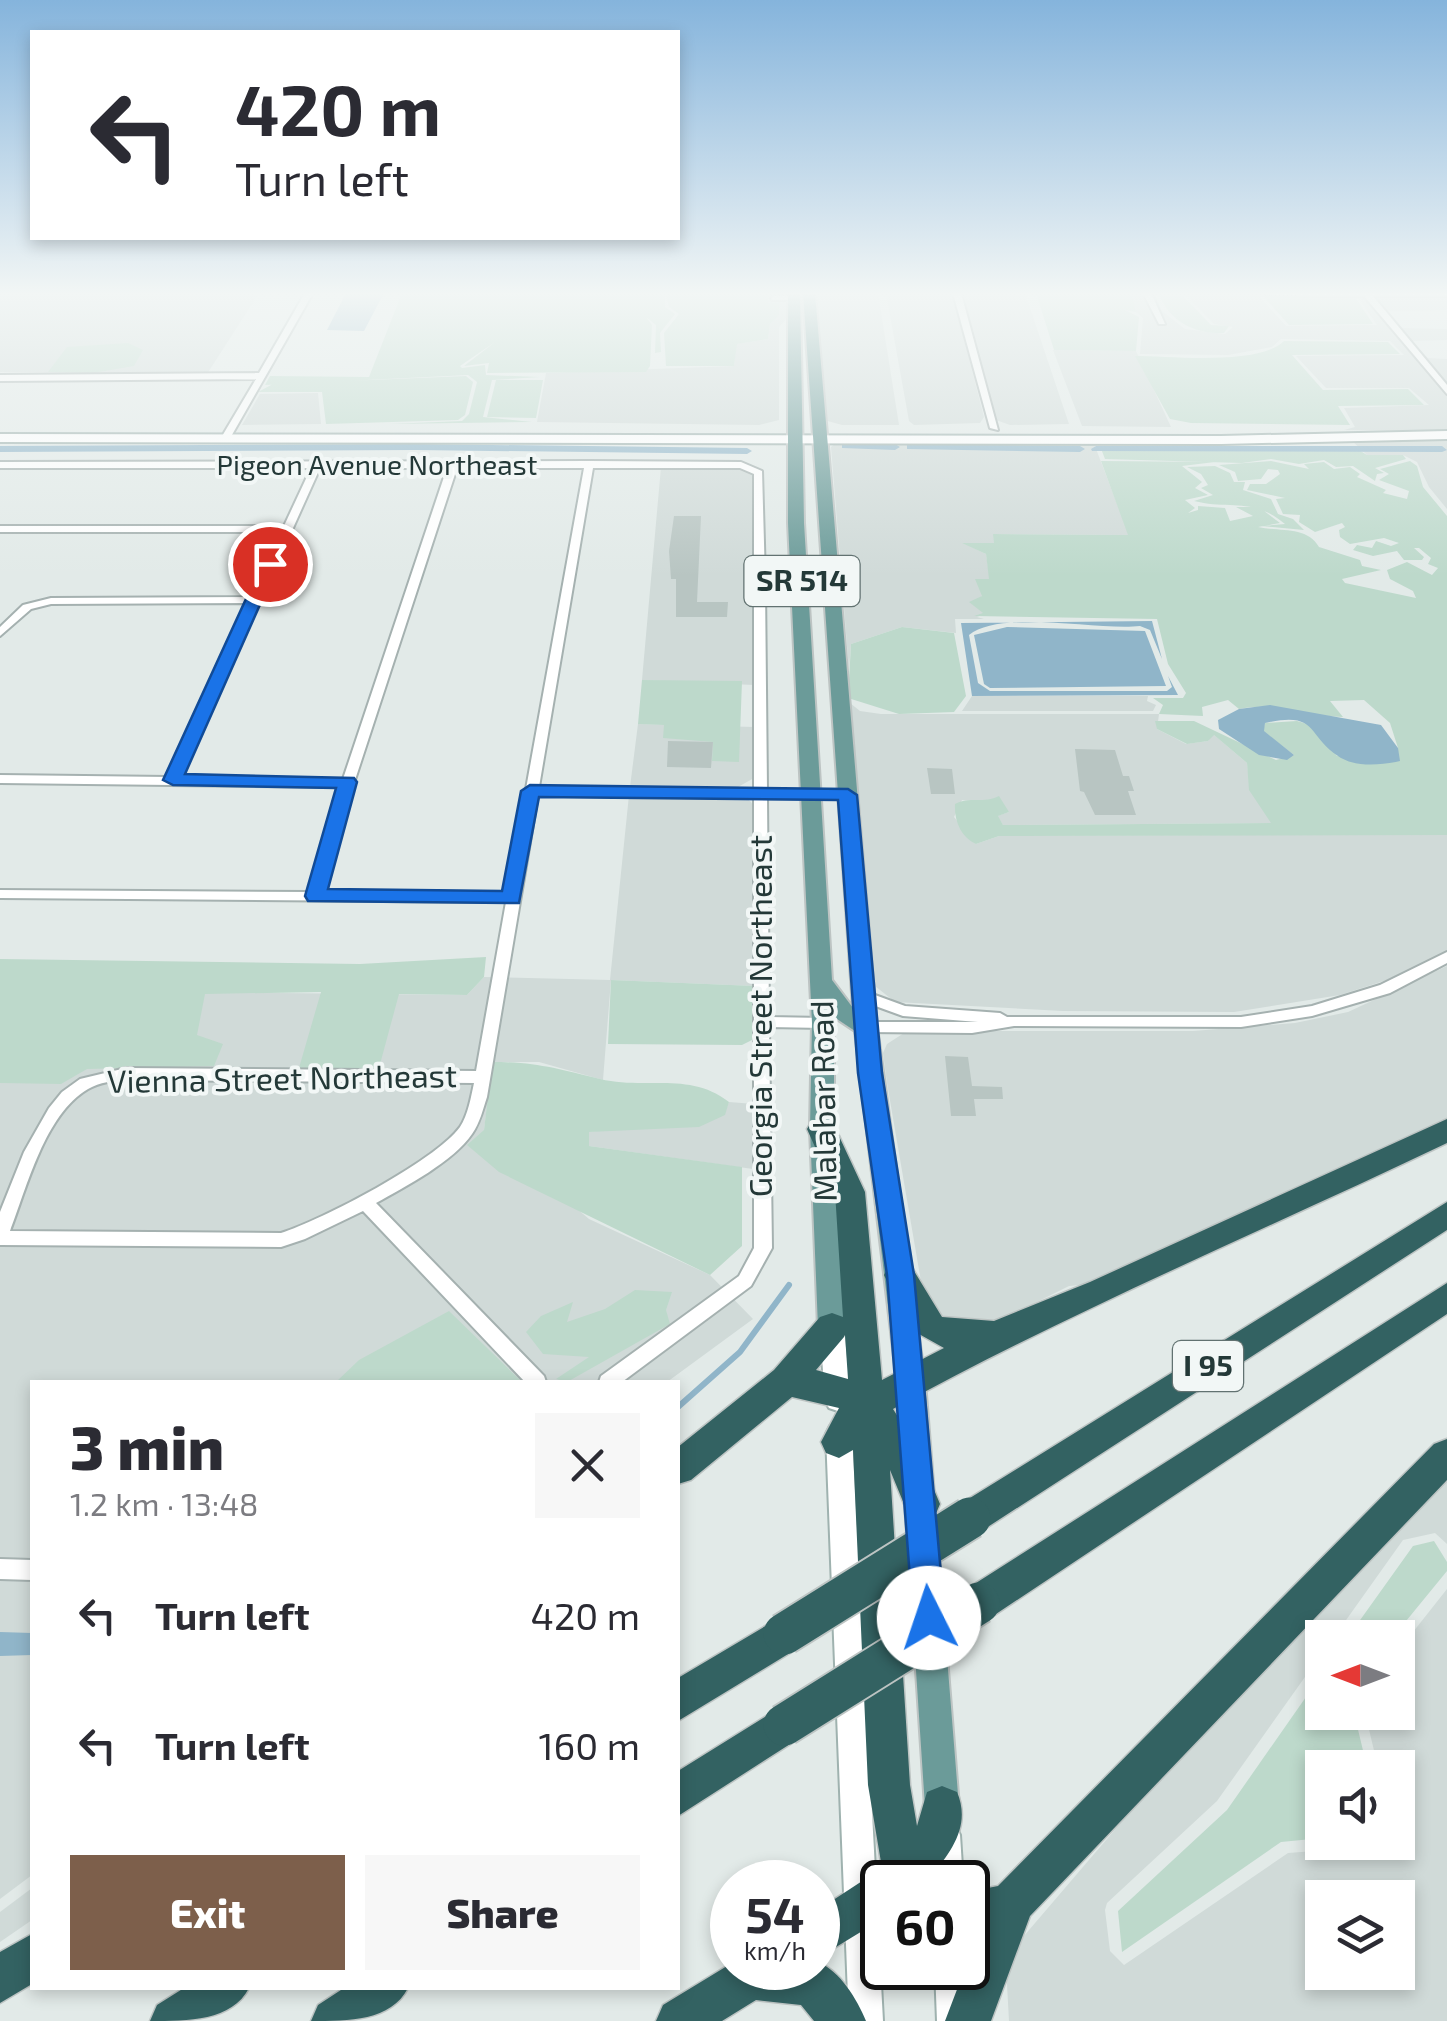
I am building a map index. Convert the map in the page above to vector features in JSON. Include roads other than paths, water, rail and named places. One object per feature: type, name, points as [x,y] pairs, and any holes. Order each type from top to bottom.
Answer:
[{"type":"highway","points":[[822,1130],[850,1192],[852,1397],[898,1860]]},
{"type":"highway","points":[[786,1381],[852,1397],[911,1382],[1002,1332],[1119,1284],[1447,1130]]},
{"type":"highway","name":"I 95","points":[[680,1700],[1447,1214]]},
{"type":"highway","points":[[900,1275],[920,1321],[936,1332],[1002,1332]]},
{"type":"highway","name":"I 95","points":[[680,1795],[1447,1297]]},
{"type":"highway","points":[[680,1466],[786,1381],[832,1328]]},
{"type":"highway","points":[[839,1442],[854,1413],[852,1397]]},
{"type":"highway","points":[[852,1397],[896,1436],[922,1504]]},
{"type":"highway","points":[[968,2021],[1014,1902],[1447,1456]]},
{"type":"highway","points":[[920,1860],[937,1836],[942,1806]]},
{"type":"highway","points":[[990,1912],[1014,1902]]},
{"type":"highway","points":[[0,1980],[30,1958]]},
{"type":"highway","points":[[173,2021],[223,1990]]},
{"type":"highway","points":[[334,2021],[382,1990]]},
{"type":"highway","points":[[679,2021],[730,1990]]},
{"type":"highway","points":[[819,1990],[843,2021]]},
{"type":"main road","name":"Malabar Road","points":[[793,387],[824,1023],[822,1130],[832,1328],[852,1397]]},
{"type":"main road","name":"Malabar Road","points":[[816,387],[866,1026],[911,1382],[942,1806]]},
{"type":"main road","points":[[0,438],[466,428],[1221,440],[1447,434]]},
{"type":"main road","points":[[436,437],[466,428]]},
{"type":"main road","points":[[820,432],[995,428],[1447,434]]},
{"type":"main road","points":[[0,430],[436,437],[793,432]]},
{"type":"main road","points":[[802,582],[832,606]]},
{"type":"main road","points":[[821,982],[841,1011],[866,1026]]},
{"type":"main road","points":[[839,1442],[897,1860]]},
{"type":"main road","points":[[866,2021],[874,1990]]},
{"type":"main road","points":[[953,1990],[954,2021]]},
{"type":"street","points":[[228,434],[255,387]]},
{"type":"street","points":[[983,387],[995,428]]},
{"type":"street","points":[[0,1236],[281,1240],[300,1236],[364,1201],[464,1132],[473,1118],[481,1077],[590,464]]},
{"type":"street","name":"Pigeon Avenue Northeast","points":[[0,465],[753,467]]},
{"type":"street","points":[[173,780],[317,465]]},
{"type":"street","points":[[315,896],[348,782],[453,465]]},
{"type":"street","name":"Georgia Street Northeast","points":[[611,1380],[745,1281],[763,1248],[759,473],[753,467]]},
{"type":"street","points":[[0,530],[287,528]]},
{"type":"street","points":[[760,582],[802,582]]},
{"type":"street","points":[[0,633],[27,607],[51,601],[254,600]]},
{"type":"street","points":[[0,778],[348,782]]},
{"type":"street","points":[[530,791],[848,795]]},
{"type":"street","points":[[0,894],[511,898]]},
{"type":"street","points":[[866,1026],[972,1028],[1014,1021],[1241,1022],[1312,1011],[1385,990],[1447,957]]},
{"type":"street","points":[[864,996],[903,1011],[970,1012],[1014,1021]]},
{"type":"street","points":[[761,1022],[824,1023]]},
{"type":"street","name":"Vienna Street Northeast","points":[[0,1236],[50,1119],[68,1096],[84,1084],[126,1074],[481,1077]]},
{"type":"street","points":[[364,1201],[536,1380]]},
{"type":"street","points":[[0,1569],[30,1570]]},
{"type":"water","points":[[1152,621],[1162,659],[1150,630],[1140,626],[1034,622]]},
{"type":"water","points":[[1020,622],[984,627],[969,635],[978,683],[990,691],[1167,691],[1172,687],[1168,676],[1178,695],[972,696],[961,623]]},
{"type":"water","points":[[1007,627],[1145,631],[1166,686],[990,688],[984,684],[974,635]]},
{"type":"water","points":[[1270,705],[1381,725],[1398,748],[1400,761],[1369,764],[1345,760],[1310,727],[1295,720],[1265,723],[1264,731],[1294,755],[1287,760],[1259,755],[1219,729],[1218,720],[1239,709]]},
{"type":"waterway","points":[[846,446],[895,447]]},
{"type":"waterway","points":[[0,449],[416,447],[747,451]]},
{"type":"waterway","points":[[911,447],[1080,449]]},
{"type":"waterway","points":[[1096,449],[1442,449]]},
{"type":"waterway","points":[[680,1405],[740,1352],[789,1285]]},
{"type":"waterway","points":[[0,1644],[28,1644]]}]
